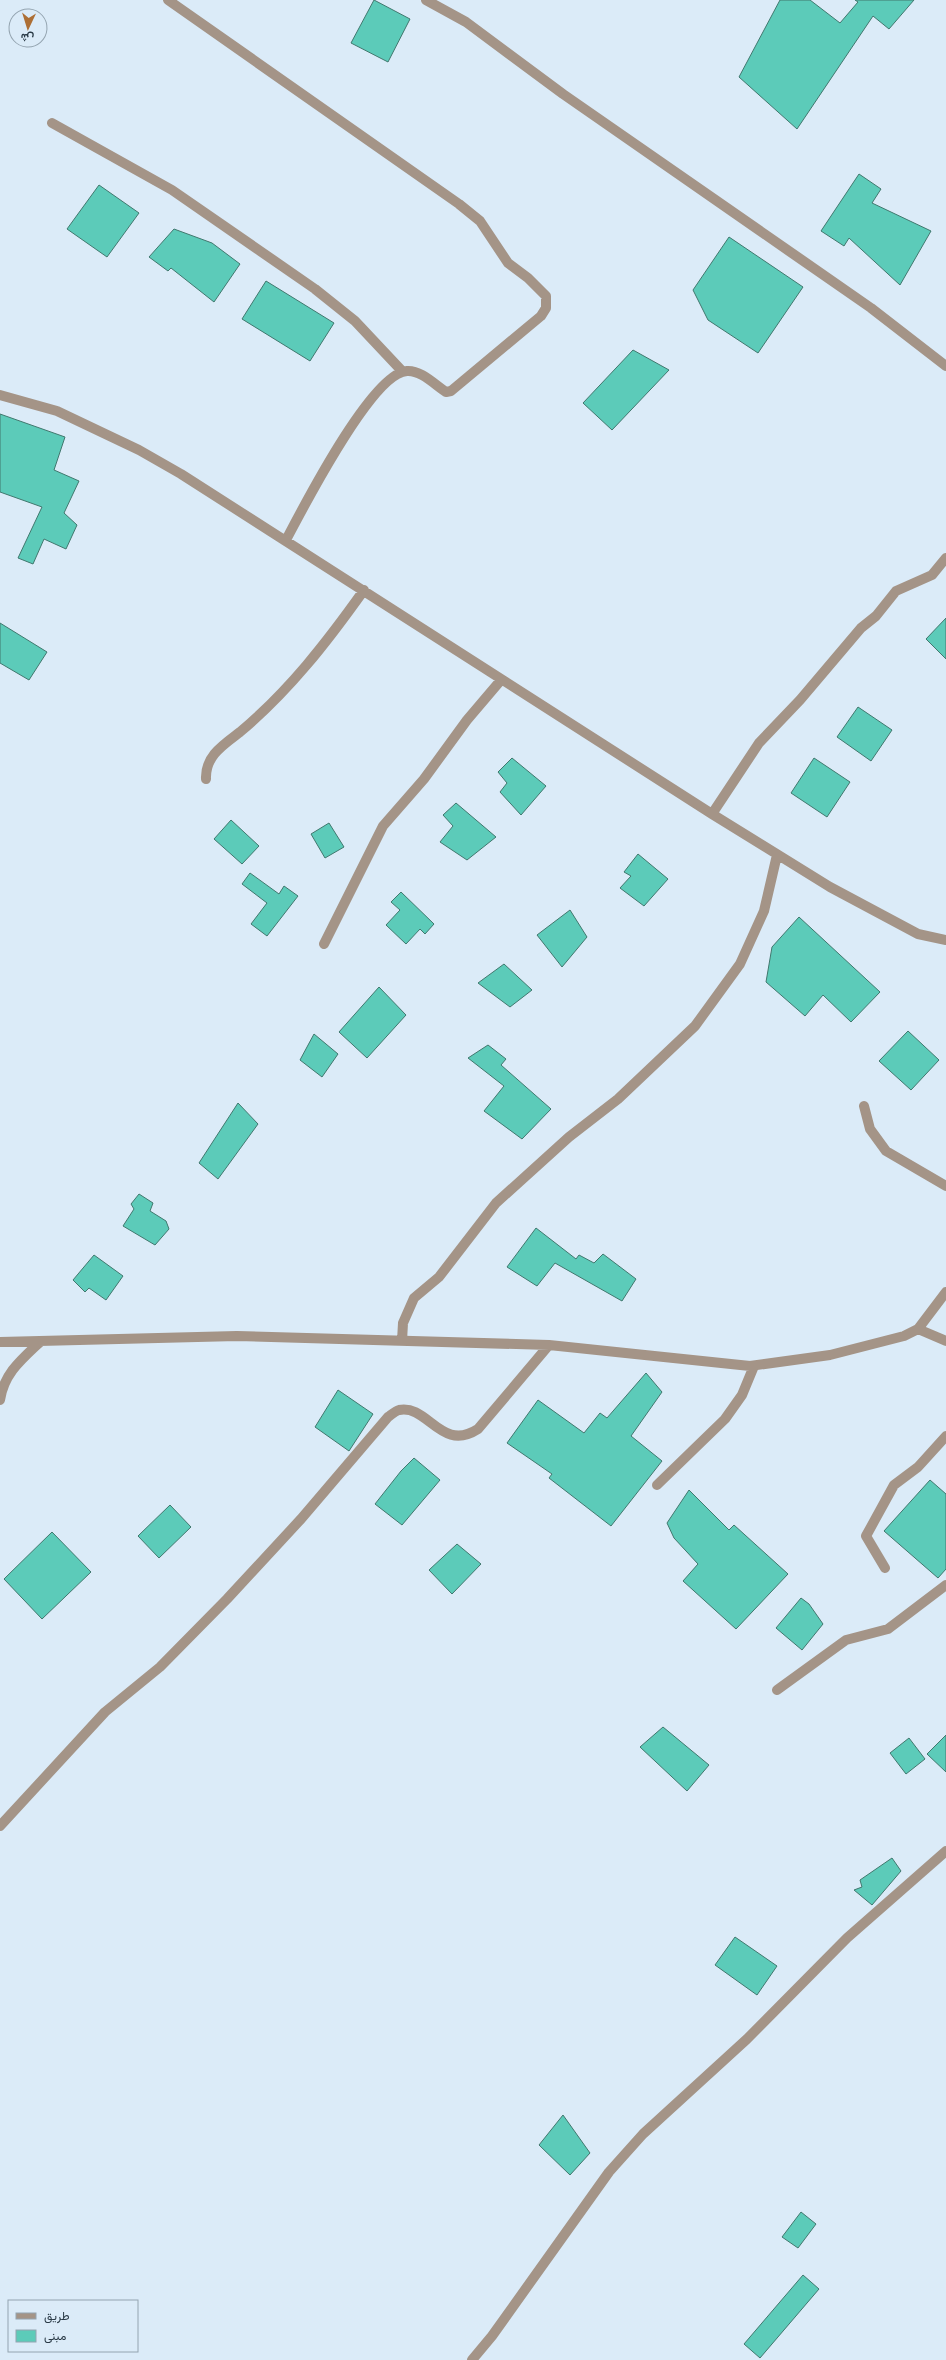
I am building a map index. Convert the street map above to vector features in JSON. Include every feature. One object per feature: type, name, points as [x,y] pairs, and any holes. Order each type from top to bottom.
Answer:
[{"type":"street","points":[[168,0],[480,221],[508,263],[528,278],[546,296],[546,308],[541,316],[451,391],[446,392],[416,372],[402,371],[386,382],[360,413],[334,453],[286,540]]},
{"type":"street","points":[[426,0],[466,22],[563,94],[871,308],[946,366]]},
{"type":"street","points":[[52,123],[172,190],[315,289],[355,322],[402,371]]},
{"type":"street","points":[[0,395],[57,411],[139,450],[181,474],[777,855],[830,887],[918,934],[946,940]]},
{"type":"street","points":[[712,814],[759,743],[800,700],[861,628],[876,616],[896,591],[932,575],[946,558]]},
{"type":"street","points":[[206,779],[209,761],[216,751],[254,720],[292,683],[313,659],[364,590]]},
{"type":"street","points":[[324,944],[383,826],[424,779],[467,720],[502,680]]},
{"type":"street","points":[[402,1341],[403,1323],[414,1298],[439,1277],[496,1202],[569,1137],[618,1099],[694,1026],[740,964],[764,911],[777,855]]},
{"type":"street","points":[[864,1106],[870,1129],[886,1151],[946,1186]]},
{"type":"street","points":[[0,1342],[237,1336],[549,1345],[754,1366],[837,1353],[891,1340],[918,1329],[946,1292]]},
{"type":"street","points":[[918,1329],[946,1341]]},
{"type":"street","points":[[0,1400],[2,1386],[13,1368],[41,1341]]},
{"type":"street","points":[[0,1826],[105,1712],[160,1667],[228,1599],[301,1519],[388,1417],[398,1410],[413,1412],[454,1436],[467,1436],[478,1429],[549,1345]]},
{"type":"street","points":[[657,1485],[725,1419],[742,1395],[754,1366]]},
{"type":"street","points":[[885,1568],[866,1536],[894,1485],[918,1467],[946,1436]]},
{"type":"street","points":[[777,1690],[846,1640],[888,1628],[946,1585]]},
{"type":"street","points":[[472,2360],[492,2336],[610,2172],[642,2134],[747,2039],[841,1943],[946,1851]]},
{"type":"building","points":[[374,0],[410,19],[388,62],[351,43]]},
{"type":"building","points":[[780,0],[810,0],[840,23],[858,2],[855,0],[914,0],[889,29],[873,16],[797,129],[739,77]]},
{"type":"building","points":[[859,174],[881,189],[872,203],[931,231],[900,285],[849,238],[844,246],[821,231]]},
{"type":"building","points":[[99,185],[139,213],[107,257],[67,229]]},
{"type":"building","points":[[174,229],[212,243],[240,264],[214,302],[171,268],[168,271],[149,257]]},
{"type":"building","points":[[729,237],[803,287],[758,353],[708,320],[693,290]]},
{"type":"building","points":[[266,281],[334,323],[310,361],[242,319]]},
{"type":"building","points":[[633,350],[669,370],[612,430],[583,403]]},
{"type":"building","points":[[0,414],[65,437],[54,470],[79,481],[64,513],[77,525],[66,549],[44,539],[33,564],[18,558],[42,507],[0,492]]},
{"type":"building","points":[[946,618],[946,659],[926,639]]},
{"type":"building","points":[[0,623],[47,652],[29,680],[0,663]]},
{"type":"building","points":[[858,707],[892,730],[871,761],[837,737]]},
{"type":"building","points":[[512,758],[546,786],[521,815],[500,792],[507,783],[498,772]]},
{"type":"building","points":[[814,758],[850,782],[827,817],[791,793]]},
{"type":"building","points":[[456,803],[496,837],[467,860],[440,842],[453,826],[443,815]]},
{"type":"building","points":[[231,820],[259,846],[242,864],[214,839]]},
{"type":"building","points":[[329,823],[344,847],[325,858],[311,834]]},
{"type":"building","points":[[638,854],[668,879],[644,906],[620,888],[631,876],[624,872]]},
{"type":"building","points":[[250,873],[279,894],[284,886],[298,896],[267,936],[251,924],[267,903],[242,884]]},
{"type":"building","points":[[401,892],[434,924],[425,934],[420,929],[406,944],[386,925],[400,910],[391,902]]},
{"type":"building","points":[[570,910],[587,937],[562,967],[537,935]]},
{"type":"building","points":[[799,917],[880,992],[851,1022],[823,995],[805,1016],[766,982],[772,947]]},
{"type":"building","points":[[504,964],[532,990],[510,1007],[478,983]]},
{"type":"building","points":[[379,987],[406,1015],[367,1058],[339,1032]]},
{"type":"building","points":[[908,1031],[939,1060],[911,1090],[879,1061]]},
{"type":"building","points":[[314,1034],[338,1054],[322,1077],[300,1060]]},
{"type":"building","points":[[488,1045],[506,1059],[501,1065],[551,1109],[522,1139],[484,1111],[504,1086],[468,1058]]},
{"type":"building","points":[[238,1103],[258,1124],[218,1179],[199,1163]]},
{"type":"building","points":[[139,1194],[153,1203],[150,1211],[166,1221],[169,1229],[155,1245],[123,1226],[134,1209],[131,1204]]},
{"type":"building","points":[[536,1228],[576,1259],[579,1255],[594,1263],[603,1254],[636,1279],[622,1301],[555,1263],[537,1286],[507,1267]]},
{"type":"building","points":[[94,1255],[123,1276],[106,1300],[89,1288],[85,1292],[73,1280]]},
{"type":"building","points":[[646,1373],[662,1392],[631,1436],[662,1461],[611,1526],[549,1478],[552,1474],[507,1443],[538,1400],[584,1433],[600,1413],[607,1418]]},
{"type":"building","points":[[338,1390],[373,1414],[349,1451],[315,1427]]},
{"type":"building","points":[[414,1458],[440,1480],[402,1525],[375,1504],[401,1471]]},
{"type":"building","points":[[930,1480],[946,1494],[946,1569],[938,1578],[884,1531]]},
{"type":"building","points":[[689,1490],[729,1530],[734,1525],[788,1574],[736,1629],[683,1581],[698,1564],[674,1538],[667,1523]]},
{"type":"building","points":[[170,1505],[191,1527],[159,1558],[138,1536]]},
{"type":"building","points":[[52,1532],[91,1572],[42,1619],[4,1579]]},
{"type":"building","points":[[457,1544],[481,1564],[452,1594],[429,1570]]},
{"type":"building","points":[[801,1598],[809,1604],[823,1624],[802,1650],[776,1628]]},
{"type":"building","points":[[663,1727],[709,1765],[687,1791],[640,1747]]},
{"type":"building","points":[[946,1735],[946,1772],[927,1754]]},
{"type":"building","points":[[909,1738],[925,1759],[906,1774],[890,1753]]},
{"type":"building","points":[[892,1858],[901,1871],[872,1905],[854,1890],[862,1887],[860,1880]]},
{"type":"building","points":[[735,1937],[777,1966],[757,1995],[715,1965]]},
{"type":"building","points":[[563,2115],[590,2153],[570,2175],[539,2145]]},
{"type":"building","points":[[801,2212],[816,2224],[798,2248],[782,2237]]},
{"type":"building","points":[[803,2275],[819,2289],[760,2358],[744,2344]]}]
